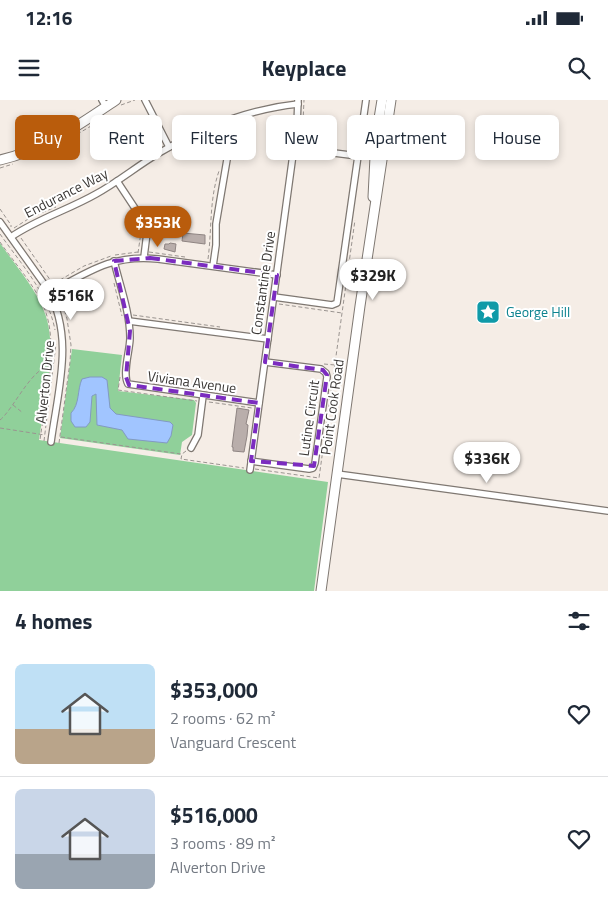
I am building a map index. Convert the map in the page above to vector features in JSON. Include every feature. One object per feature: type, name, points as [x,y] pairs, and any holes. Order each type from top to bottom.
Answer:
[{"type":"main road","points":[[0,160],[25,153],[52,141],[104,103],[116,100]]},
{"type":"main road","name":"Point Cook Road","points":[[372,228],[375,144],[382,100]]},
{"type":"main road","name":"Point Cook Road","points":[[321,591],[391,100]]},
{"type":"street","points":[[145,100],[169,147]]},
{"type":"street","points":[[364,115],[366,100]]},
{"type":"street","name":"Endurance Way","points":[[246,115],[298,102]]},
{"type":"street","name":"Constantine Drive","points":[[297,115],[298,102]]},
{"type":"street","name":"Endurance Way","points":[[11,237],[37,221],[75,205],[117,181],[172,145]]},
{"type":"street","points":[[213,266],[216,224],[222,182],[228,160]]},
{"type":"street","name":"Constantine Drive","points":[[250,469],[292,160]]},
{"type":"street","points":[[274,298],[330,305],[336,304],[357,160]]},
{"type":"street","points":[[117,181],[146,225],[147,233],[141,258]]},
{"type":"street","name":"Alverton Drive","points":[[0,222],[50,293],[59,316],[63,345],[52,442]]},
{"type":"street","points":[[50,293],[88,271],[114,261],[141,258],[277,275]]},
{"type":"street","name":"Viviana Avenue","points":[[114,261],[131,318],[126,377],[128,384],[203,399],[259,403]]},
{"type":"street","points":[[131,318],[268,339]]},
{"type":"street","name":"Lutine Circuit","points":[[251,461],[309,469],[313,468],[315,463],[327,377],[326,372],[265,362]]},
{"type":"street","points":[[191,448],[198,435],[203,399]]},
{"type":"street","points":[[337,474],[608,511]]},
{"type":"path","points":[[14,228],[34,216],[58,206]]},
{"type":"path","points":[[182,454],[181,459],[320,478],[355,217]]},
{"type":"path","points":[[141,258],[142,229]]},
{"type":"path","points":[[0,234],[40,291],[50,311],[55,333]]},
{"type":"path","points":[[0,242],[33,288],[44,309],[51,337],[50,365],[40,440]]},
{"type":"path","points":[[114,283],[122,317],[224,327]]},
{"type":"path","points":[[59,443],[70,353],[69,329],[59,294],[63,292]]},
{"type":"path","points":[[278,304],[342,313]]},
{"type":"path","points":[[44,441],[56,357],[56,338]]},
{"type":"path","points":[[0,420],[34,377],[50,365]]},
{"type":"path","points":[[121,369],[118,390],[203,399],[252,408]]},
{"type":"path","points":[[12,404],[24,412]]},
{"type":"path","points":[[0,428],[45,435]]},
{"type":"path","points":[[60,437],[182,454],[191,448]]},
{"type":"highlighted area","points":[[150,258],[277,275],[265,362],[323,370],[327,375],[314,466],[251,461],[259,403],[129,385],[126,377],[130,331],[114,261]]},
{"type":"green space","points":[[0,243],[35,293],[44,311],[48,325],[50,341],[49,375],[39,440],[328,482],[314,591],[0,591]]},
{"type":"green space","points":[[72,349],[122,355],[118,391],[194,400],[196,403],[192,435],[182,442],[180,455],[60,438]]},
{"type":"water","points":[[102,377],[107,380],[110,408],[116,414],[170,422],[173,425],[171,436],[167,443],[128,439],[122,430],[97,425],[96,394],[92,396],[90,422],[86,427],[75,427],[71,421],[71,413],[76,405],[80,383],[82,379]]},
{"type":"building","points":[[183,233],[205,235],[205,244],[182,241]]},
{"type":"building","points":[[165,244],[176,244],[175,252],[164,249]]},
{"type":"building","points":[[237,408],[249,410],[244,452],[233,451],[232,447]]},
{"type":"place","name":"George Hill","points":[[488,312]]}]
